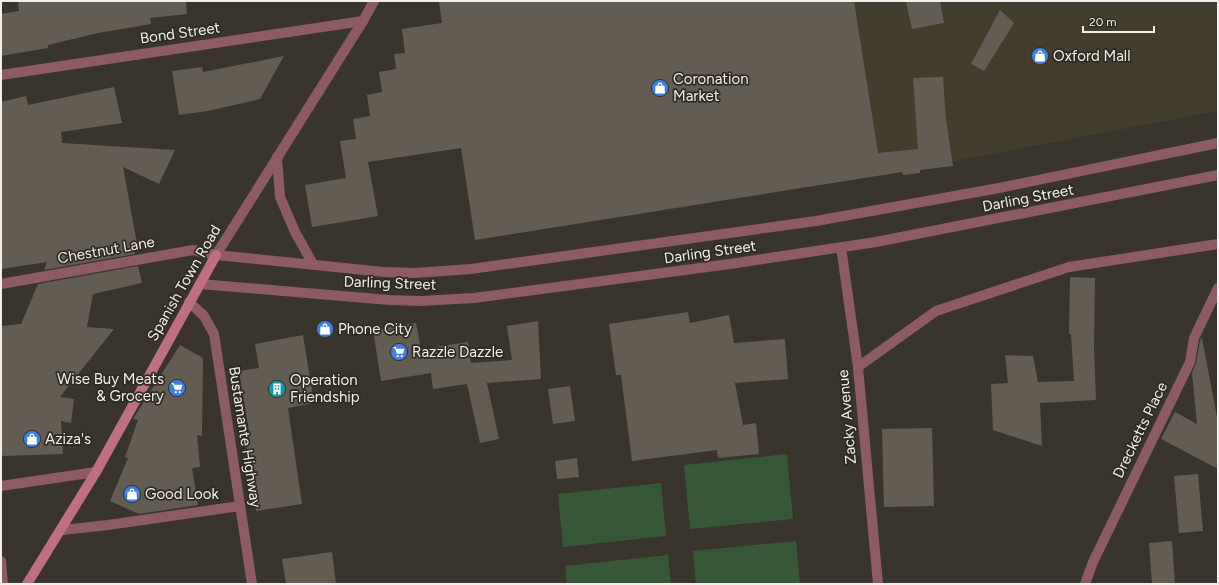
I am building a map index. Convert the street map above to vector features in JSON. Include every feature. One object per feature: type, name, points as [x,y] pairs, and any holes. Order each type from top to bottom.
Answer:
[{"type":"main road","name":"Spanish Town Road","points":[[27,584],[62,530],[96,472],[216,255]]},
{"type":"street","name":"Spanish Town Road","points":[[216,255],[363,21],[374,1]]},
{"type":"street","name":"Bond Street","points":[[1,75],[363,21]]},
{"type":"street","name":"Darling Street","points":[[216,255],[407,273],[471,269],[816,221],[999,188],[1218,143]]},
{"type":"street","points":[[277,157],[280,197],[295,232],[313,264]]},
{"type":"street","name":"Darling Street","points":[[200,284],[389,300],[421,301],[459,299],[730,264],[841,247],[957,227],[1218,176]]},
{"type":"street","points":[[858,367],[936,311],[1070,267],[1218,244]]},
{"type":"street","name":"Zacky Avenue","points":[[841,247],[858,367],[878,584]]},
{"type":"street","name":"Chestnut Lane","points":[[1,284],[193,250],[216,255]]},
{"type":"street","name":"Drecketts Place","points":[[1085,584],[1093,562],[1190,362],[1194,338],[1218,288]]},
{"type":"street","name":"Bustamante Highway","points":[[189,302],[204,316],[214,334],[252,584]]},
{"type":"street","points":[[1,486],[96,472]]},
{"type":"street","points":[[62,530],[108,526],[240,506]]},
{"type":"street","points":[[1,561],[3,584]]},
{"type":"shaded area","name":"Oxford Mall","points":[[854,1],[1218,1],[1218,111],[881,175]]},
{"type":"green space","points":[[787,454],[793,519],[690,529],[684,465]]},
{"type":"green space","points":[[661,483],[666,536],[563,547],[558,494]]},
{"type":"green space","points":[[796,541],[800,584],[696,584],[693,551]]},
{"type":"green space","points":[[668,555],[671,584],[567,584],[565,566]]},
{"type":"building","points":[[18,1],[186,1],[187,14],[150,18],[151,24],[98,33],[48,45],[48,48],[1,56],[1,14],[19,11]]},
{"type":"building","name":"Coronation Market","points":[[439,1],[854,1],[878,153],[918,149],[913,78],[943,77],[946,119],[953,166],[920,170],[920,173],[903,175],[902,172],[475,240],[461,148],[368,162],[378,216],[312,227],[305,185],[346,178],[340,141],[356,139],[353,119],[370,116],[367,95],[382,92],[379,72],[396,69],[394,54],[405,53],[402,29],[442,23]]},
{"type":"building","points":[[906,1],[940,1],[944,23],[912,29]]},
{"type":"building","points":[[1000,10],[1014,23],[984,71],[971,64]]},
{"type":"building","points":[[284,56],[260,99],[208,111],[179,115],[172,71],[202,67],[203,72]]},
{"type":"building","points":[[114,87],[122,123],[61,132],[62,143],[175,150],[159,184],[123,167],[137,244],[133,245],[135,254],[44,270],[47,262],[1,269],[1,102],[26,96],[28,105]]},
{"type":"building","points":[[138,266],[142,283],[93,294],[87,327],[114,329],[60,397],[74,399],[71,423],[61,421],[63,454],[1,456],[1,326],[21,324],[38,284]]},
{"type":"building","points":[[1070,277],[1095,278],[1094,348],[1096,400],[1040,403],[1042,446],[993,430],[991,384],[1008,383],[1005,355],[1033,356],[1038,382],[1074,381],[1071,334],[1069,334]]},
{"type":"building","points":[[688,312],[690,323],[729,315],[734,343],[785,339],[788,379],[735,383],[743,425],[756,423],[759,454],[718,458],[717,450],[632,461],[621,375],[616,375],[609,324]]},
{"type":"building","points":[[538,321],[541,379],[487,383],[499,439],[480,443],[467,384],[433,389],[431,373],[381,381],[373,330],[416,323],[421,349],[468,342],[471,363],[512,360],[507,326]]},
{"type":"building","points":[[303,335],[314,403],[288,408],[302,504],[256,511],[244,431],[249,431],[239,371],[259,368],[255,344]]},
{"type":"building","points":[[1202,338],[1218,422],[1218,469],[1161,439],[1175,412],[1197,424],[1192,373],[1196,363],[1200,340]]},
{"type":"building","points":[[180,345],[203,358],[202,436],[197,435],[200,467],[192,468],[198,505],[139,514],[110,501],[128,458],[125,457],[138,420],[133,419]]},
{"type":"building","points":[[570,386],[575,421],[553,424],[548,389]]},
{"type":"building","points":[[932,428],[934,506],[884,507],[882,429]]},
{"type":"building","points":[[577,458],[579,477],[557,479],[555,461]]},
{"type":"building","points":[[1198,474],[1203,531],[1179,533],[1174,476]]},
{"type":"building","points":[[1172,541],[1175,584],[1152,584],[1149,543]]},
{"type":"building","points":[[332,552],[336,584],[286,584],[282,559]]},
{"type":"place","name":"Oxford Mall","points":[[1040,56]]},
{"type":"place","name":"Coronation Market","points":[[660,88]]},
{"type":"place","name":"Phone City","points":[[325,329]]},
{"type":"place","name":"Razzle Dazzle","points":[[399,352]]},
{"type":"place","name":"Wise Buy Meats & Grocery","points":[[177,388]]},
{"type":"place","name":"Operation Friendship","points":[[277,389]]},
{"type":"place","name":"Aziza's","points":[[32,439]]},
{"type":"place","name":"Good Look","points":[[132,494]]}]
